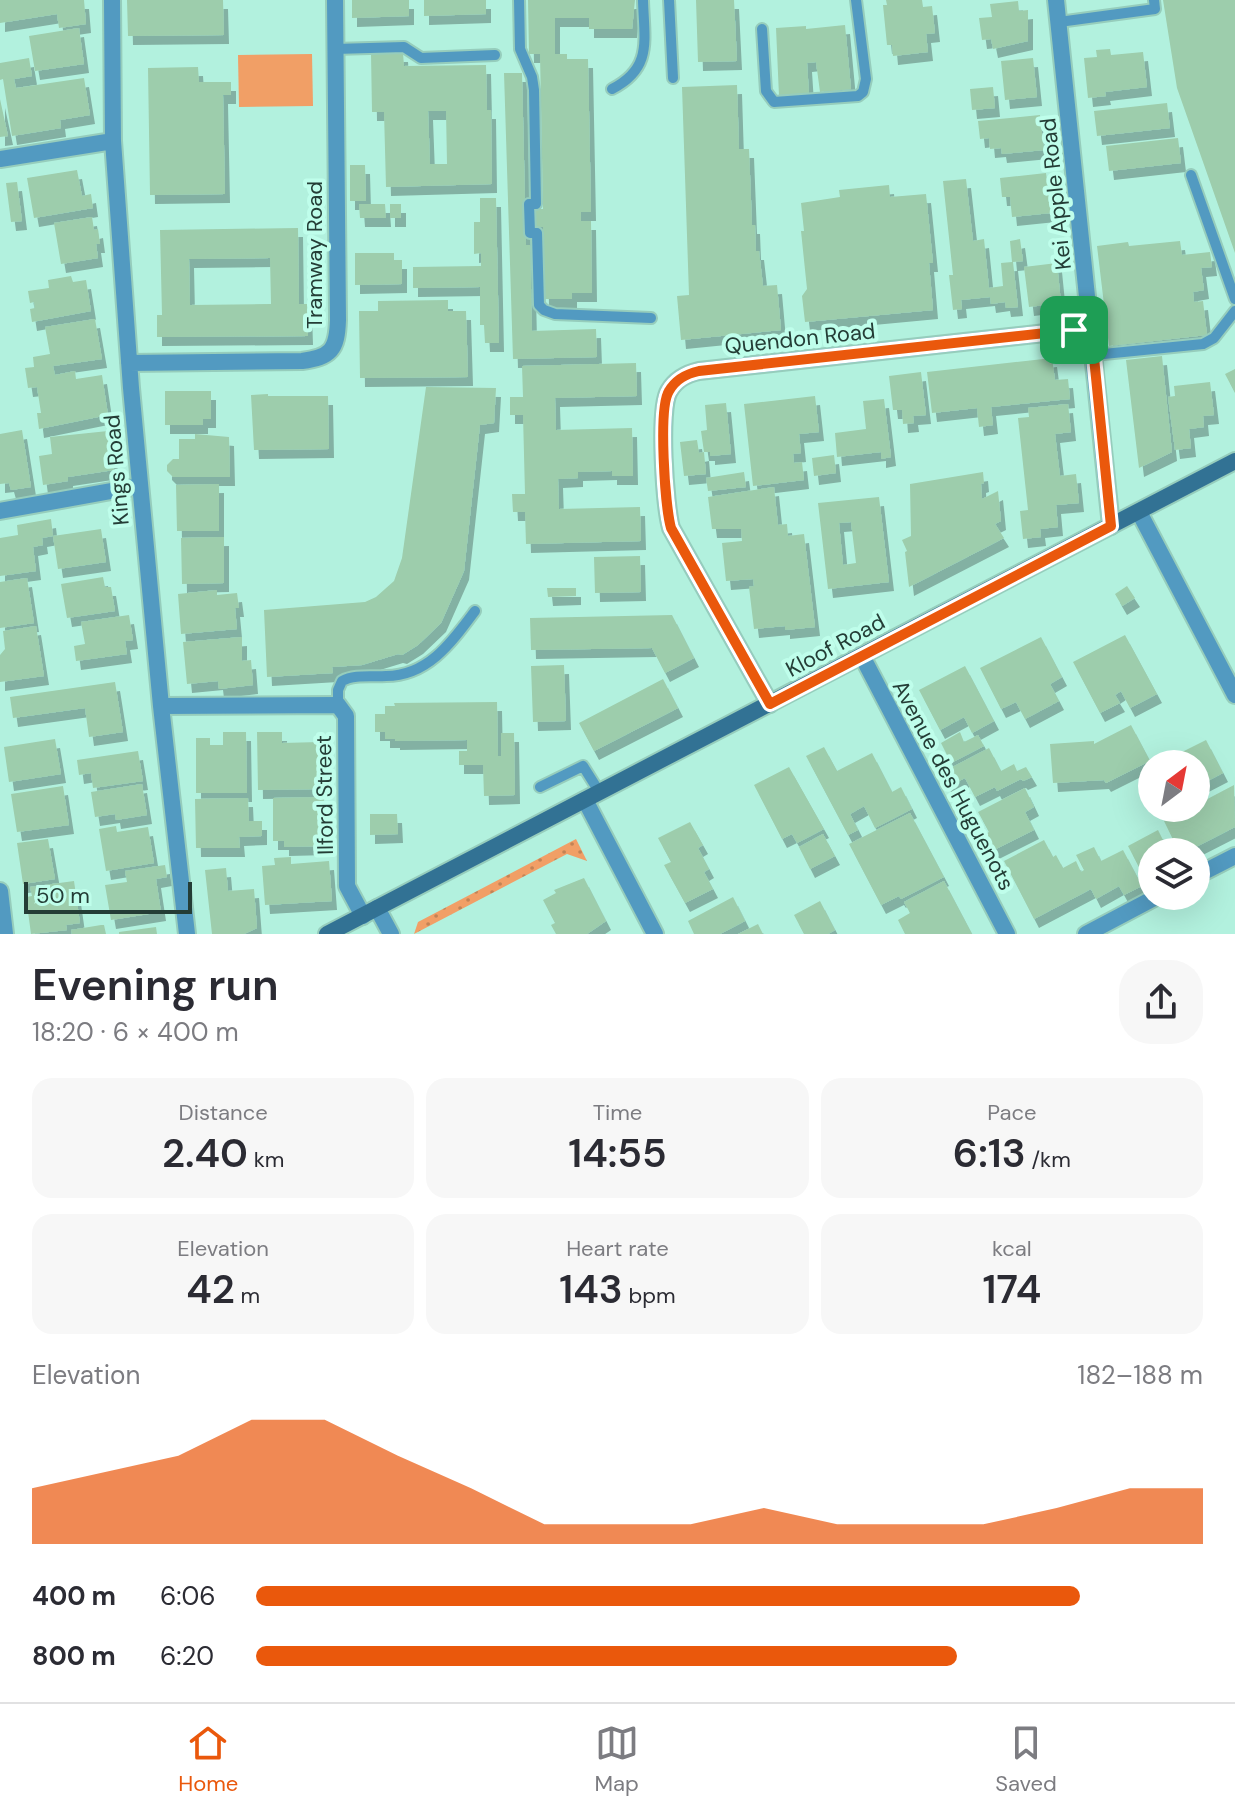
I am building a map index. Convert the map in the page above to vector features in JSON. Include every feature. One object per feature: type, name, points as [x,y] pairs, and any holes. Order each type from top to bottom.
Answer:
[{"type":"main road","name":"Kloof Road","points":[[327,934],[1235,461]]},
{"type":"street","name":"Kings Road","points":[[112,0],[113,141],[129,363],[161,706],[187,934]]},
{"type":"street","name":"Tramway Road","points":[[129,363],[302,361],[323,358],[334,346],[338,320],[335,0]]},
{"type":"street","name":"Kei Apple Road","points":[[1056,0],[1111,526]]},
{"type":"street","points":[[0,159],[113,141]]},
{"type":"street","name":"Quendon Road","points":[[770,704],[671,528],[667,509],[663,412],[669,389],[687,374],[699,371],[1091,328]]},
{"type":"street","points":[[0,511],[139,486]]},
{"type":"street","points":[[1139,512],[1235,695]]},
{"type":"street","name":"Avenue des Huguenots","points":[[862,656],[1007,934]]},
{"type":"street","name":"Ilford Street","points":[[161,706],[338,705],[346,716],[347,886],[391,934]]},
{"type":"street","points":[[592,796],[655,934]]},
{"type":"street","points":[[1210,869],[1235,856]]},
{"type":"street","points":[[0,891],[5,934]]},
{"type":"street","points":[[1086,934],[1138,907]]},
{"type":"lane","points":[[519,0],[520,49],[534,90],[536,204],[529,204],[530,233],[537,233],[539,305],[555,314],[651,318]]},
{"type":"lane","points":[[612,89],[638,70],[644,39],[643,0]]},
{"type":"lane","points":[[669,0],[673,78]]},
{"type":"lane","points":[[1059,22],[1155,9],[1154,0]]},
{"type":"lane","points":[[762,29],[766,91],[774,102],[851,98],[863,92],[866,79],[856,1]]},
{"type":"lane","points":[[335,49],[404,47],[421,58],[495,55]]},
{"type":"lane","points":[[1191,175],[1235,299]]},
{"type":"lane","points":[[1094,355],[1203,344],[1214,338],[1235,311]]},
{"type":"lane","points":[[338,705],[338,690],[342,681],[351,677],[409,675],[445,650],[475,611]]},
{"type":"lane","points":[[540,787],[583,766],[592,796]]},
{"type":"shaded area","points":[[312,54],[313,106],[239,107],[238,55]]},
{"type":"shaded area","points":[[576,839],[587,861],[567,854],[414,934],[418,922]]},
{"type":"building","points":[[0,0],[84,0],[86,24],[59,28],[57,14],[0,23]]},
{"type":"building","points":[[127,0],[223,0],[224,35],[128,36]]},
{"type":"building","points":[[352,0],[409,0],[409,16],[352,18]]},
{"type":"building","points":[[424,0],[486,0],[486,14],[424,16]]},
{"type":"building","points":[[528,0],[635,0],[632,29],[589,29],[589,18],[555,18],[555,54],[567,54],[567,59],[588,59],[591,212],[581,212],[581,221],[591,221],[592,293],[572,293],[572,299],[544,299],[543,227],[533,227],[532,209],[543,209],[540,54],[529,54]]},
{"type":"building","points":[[696,0],[734,0],[737,61],[698,62]]},
{"type":"building","points":[[886,0],[922,0],[923,7],[932,6],[935,33],[926,34],[928,52],[893,56],[892,45],[887,45],[883,5],[887,5]]},
{"type":"building","points":[[1163,0],[1235,0],[1235,253],[1177,88]]},
{"type":"building","points":[[1018,1],[1019,11],[1028,10],[1028,41],[993,49],[991,39],[982,40],[979,18],[992,17],[990,4]]},
{"type":"building","points":[[845,25],[851,89],[820,92],[816,62],[807,63],[809,94],[779,96],[776,28]]},
{"type":"building","points":[[79,28],[84,64],[35,71],[29,36]]},
{"type":"building","points":[[1110,49],[1111,55],[1143,52],[1147,87],[1105,92],[1106,96],[1088,98],[1084,58],[1097,57],[1096,50]]},
{"type":"building","points":[[371,53],[403,53],[404,66],[486,65],[487,110],[491,110],[492,184],[386,187],[384,112],[372,112]],"holes":[[[428,111],[446,111],[447,164],[430,164]]]},
{"type":"building","points":[[29,58],[32,76],[14,79],[16,88],[84,78],[90,115],[60,120],[61,128],[12,136],[3,79],[0,80],[0,63]]},
{"type":"building","points":[[1033,58],[1037,97],[1005,100],[1001,61]]},
{"type":"building","points":[[198,67],[199,82],[231,82],[231,95],[223,95],[225,194],[150,195],[148,68]]},
{"type":"building","points":[[504,73],[522,73],[526,245],[530,245],[532,331],[596,329],[597,357],[513,359]]},
{"type":"building","points":[[737,85],[739,149],[749,149],[756,251],[759,251],[763,286],[777,285],[781,330],[681,340],[677,296],[689,295],[682,87]]},
{"type":"building","points":[[993,87],[995,108],[972,110],[970,89]]},
{"type":"building","points":[[0,99],[8,136],[0,137]]},
{"type":"building","points":[[1167,103],[1170,128],[1097,136],[1094,111]]},
{"type":"building","points":[[1040,115],[1044,150],[1002,154],[1001,148],[990,149],[989,138],[980,139],[978,121]]},
{"type":"building","points":[[1178,138],[1181,163],[1109,171],[1106,146]]},
{"type":"building","points":[[350,165],[365,165],[366,201],[350,201]]},
{"type":"building","points":[[77,170],[82,196],[91,194],[93,208],[34,218],[27,178]]},
{"type":"building","points":[[1046,173],[1051,213],[1012,217],[1010,197],[1002,197],[1000,178]]},
{"type":"building","points":[[966,179],[973,241],[984,239],[989,288],[1003,286],[1001,263],[1012,262],[1010,241],[1020,239],[1023,261],[1013,262],[1018,307],[1006,308],[1005,302],[991,304],[990,297],[961,300],[962,309],[953,310],[949,275],[953,275],[943,181]]},
{"type":"building","points":[[17,182],[22,221],[11,222],[6,183]]},
{"type":"building","points":[[889,185],[890,197],[926,194],[933,263],[929,263],[933,310],[805,322],[802,296],[807,289],[801,203],[840,197],[839,190]]},
{"type":"building","points":[[480,198],[496,198],[499,343],[485,343],[484,325],[480,325],[480,287],[413,288],[413,267],[481,266],[481,253],[474,254],[474,222],[480,222]]},
{"type":"building","points":[[359,204],[385,204],[386,218],[360,218]]},
{"type":"building","points":[[390,204],[401,204],[401,218],[390,218]]},
{"type":"building","points":[[92,217],[94,230],[98,229],[98,258],[61,264],[54,223]]},
{"type":"building","points":[[298,228],[299,304],[307,304],[308,336],[157,337],[157,315],[162,315],[160,230]],"holes":[[[270,258],[271,304],[190,305],[189,259]]]},
{"type":"building","points":[[1180,241],[1182,255],[1210,252],[1212,267],[1201,268],[1204,290],[1193,292],[1194,302],[1203,301],[1207,335],[1109,346],[1097,246]]},
{"type":"building","points":[[355,253],[394,253],[394,260],[402,260],[402,284],[355,285]]},
{"type":"building","points":[[1057,263],[1061,303],[1029,307],[1024,267]]},
{"type":"building","points":[[71,276],[73,282],[86,280],[91,311],[32,322],[30,309],[35,308],[34,302],[30,303],[28,291],[49,288],[48,280]]},
{"type":"building","points":[[448,300],[448,311],[466,311],[468,377],[360,378],[359,311],[378,311],[378,301]]},
{"type":"building","points":[[95,319],[102,359],[53,366],[55,375],[75,371],[76,379],[102,375],[108,415],[39,429],[37,413],[41,413],[37,387],[28,388],[25,368],[34,367],[33,357],[50,354],[45,327]]},
{"type":"building","points":[[1162,356],[1172,452],[1139,468],[1126,360]]},
{"type":"building","points":[[1052,358],[1055,380],[1068,379],[1070,399],[991,407],[993,425],[979,427],[977,408],[932,413],[927,372]]},
{"type":"building","points":[[636,363],[637,396],[555,398],[556,430],[632,428],[633,476],[612,476],[612,471],[578,472],[578,478],[558,479],[559,509],[640,507],[641,541],[526,544],[525,512],[513,512],[512,494],[525,494],[523,415],[510,415],[510,397],[523,397],[522,366]]},
{"type":"building","points":[[1235,369],[1235,393],[1225,374]]},
{"type":"building","points":[[921,372],[926,415],[913,416],[914,423],[903,424],[902,410],[893,410],[889,376]]},
{"type":"building","points":[[1210,382],[1214,415],[1203,416],[1204,427],[1189,429],[1191,448],[1175,450],[1168,397],[1175,396],[1174,386]]},
{"type":"building","points":[[426,387],[496,388],[494,423],[480,425],[464,571],[441,623],[418,645],[402,655],[362,665],[332,667],[333,673],[267,677],[264,610],[365,602],[376,597],[394,581],[402,558]]},
{"type":"building","points":[[165,391],[211,391],[211,419],[203,419],[203,425],[165,425]]},
{"type":"building","points":[[251,395],[328,396],[329,449],[254,450]]},
{"type":"building","points":[[815,396],[819,432],[799,434],[801,453],[793,454],[794,463],[802,462],[804,480],[753,486],[744,404]]},
{"type":"building","points":[[884,399],[891,457],[881,459],[881,452],[837,457],[835,433],[866,429],[863,401]]},
{"type":"building","points":[[726,403],[731,454],[710,456],[710,452],[704,452],[701,431],[707,430],[705,405]]},
{"type":"building","points":[[1068,404],[1071,432],[1055,434],[1060,476],[1076,474],[1079,503],[1056,505],[1058,527],[1040,529],[1041,537],[1023,539],[1020,511],[1028,510],[1018,418],[1029,417],[1028,408]]},
{"type":"building","points":[[22,430],[31,487],[11,490],[9,483],[0,484],[0,434]]},
{"type":"building","points":[[108,431],[114,470],[68,477],[68,481],[43,485],[39,456],[52,454],[50,437]]},
{"type":"building","points":[[195,434],[229,437],[230,477],[173,477],[167,471],[167,465],[173,459],[179,459],[179,439],[195,439]]},
{"type":"building","points":[[697,440],[699,453],[704,452],[706,474],[684,476],[680,442]]},
{"type":"building","points":[[834,455],[836,473],[814,476],[812,458]]},
{"type":"building","points":[[744,472],[746,487],[708,491],[706,478]]},
{"type":"building","points":[[983,472],[982,499],[998,491],[1001,521],[995,524],[1004,538],[909,587],[907,551],[902,540],[911,536],[910,484]]},
{"type":"building","points":[[219,484],[219,531],[177,531],[176,485]]},
{"type":"building","points":[[774,487],[778,525],[787,524],[788,536],[804,534],[815,627],[754,629],[749,587],[754,586],[753,579],[726,581],[722,543],[742,541],[741,529],[712,529],[708,497]]},
{"type":"building","points":[[879,497],[889,582],[828,589],[818,503]],"holes":[[[851,522],[856,563],[843,565],[839,523]]]},
{"type":"building","points":[[51,519],[53,536],[42,538],[43,545],[33,547],[36,571],[0,576],[0,538],[18,535],[17,525]]},
{"type":"building","points":[[101,529],[106,562],[58,569],[53,536]]},
{"type":"building","points":[[224,537],[224,583],[182,584],[181,538]]},
{"type":"building","points":[[640,556],[641,592],[595,593],[594,557]]},
{"type":"building","points":[[103,577],[105,587],[111,587],[115,611],[67,618],[61,584]]},
{"type":"building","points":[[27,578],[34,623],[0,628],[0,582]]},
{"type":"building","points":[[1127,586],[1135,598],[1122,606],[1115,594]]},
{"type":"building","points":[[547,588],[576,588],[576,596],[548,597]]},
{"type":"building","points":[[217,590],[217,595],[237,593],[237,629],[181,634],[178,594]]},
{"type":"building","points":[[129,615],[133,640],[125,641],[127,654],[76,661],[74,646],[85,644],[81,622]]},
{"type":"building","points":[[672,615],[694,658],[665,673],[652,648],[531,650],[530,618]]},
{"type":"building","points":[[36,626],[44,676],[0,682],[0,655],[5,649],[3,631]]},
{"type":"building","points":[[1125,635],[1157,694],[1130,708],[1121,691],[1115,695],[1120,703],[1100,713],[1073,662]]},
{"type":"building","points":[[242,637],[242,661],[251,660],[253,685],[219,689],[218,681],[187,684],[183,642]]},
{"type":"building","points":[[1041,637],[1062,677],[1050,684],[1059,701],[1025,719],[1016,702],[1001,709],[980,668]]},
{"type":"building","points":[[564,665],[566,721],[533,722],[531,666]]},
{"type":"building","points":[[965,666],[994,721],[972,733],[964,717],[940,730],[919,690]]},
{"type":"building","points":[[663,679],[678,708],[594,751],[579,723]]},
{"type":"building","points":[[115,682],[123,732],[89,737],[85,708],[13,718],[10,697]]},
{"type":"building","points":[[497,702],[498,756],[501,756],[501,733],[514,733],[515,795],[484,796],[483,765],[459,765],[459,751],[467,751],[467,740],[395,741],[385,739],[385,732],[375,732],[375,714],[385,714],[385,706],[395,706],[394,703]]},
{"type":"building","points":[[1131,725],[1144,750],[1138,750],[1138,767],[1106,783],[1104,780],[1053,783],[1050,744],[1094,741],[1094,744]]},
{"type":"building","points":[[223,732],[246,732],[247,793],[196,793],[196,738],[210,738],[210,745],[223,745]]},
{"type":"building","points":[[257,732],[282,732],[282,743],[320,742],[320,789],[258,790]]},
{"type":"building","points":[[960,732],[964,742],[978,735],[984,746],[951,763],[941,743]]},
{"type":"building","points":[[55,739],[61,774],[9,782],[4,747]]},
{"type":"building","points":[[1206,740],[1223,773],[1210,780],[1210,750],[1186,750]]},
{"type":"building","points":[[824,747],[837,771],[872,753],[892,792],[901,787],[912,809],[875,828],[864,806],[850,814],[858,830],[848,835],[806,756]]},
{"type":"building","points":[[989,748],[1001,771],[1014,764],[1017,771],[1026,767],[1032,777],[997,791],[995,787],[975,797],[965,778],[948,787],[941,773]]},
{"type":"building","points":[[138,751],[143,781],[93,788],[91,773],[79,775],[77,760]]},
{"type":"building","points":[[789,767],[824,829],[797,843],[792,834],[782,839],[754,785]]},
{"type":"building","points":[[142,784],[147,815],[116,820],[115,814],[95,817],[91,792]]},
{"type":"building","points":[[1234,785],[1235,827],[1210,840],[1172,838],[1164,822],[1210,822],[1210,798]]},
{"type":"building","points":[[63,786],[69,825],[17,832],[11,794]]},
{"type":"building","points":[[1025,788],[1034,807],[1025,812],[1034,830],[984,855],[975,839],[989,832],[978,812]]},
{"type":"building","points":[[324,797],[324,846],[284,847],[284,841],[273,841],[273,798]]},
{"type":"building","points":[[248,798],[249,821],[262,821],[262,836],[239,837],[240,848],[196,848],[195,799]]},
{"type":"building","points":[[910,813],[944,877],[901,899],[899,896],[881,905],[849,844]]},
{"type":"building","points":[[370,814],[397,814],[398,834],[370,835]]},
{"type":"building","points":[[690,822],[703,845],[698,848],[709,869],[704,872],[713,889],[685,903],[664,865],[671,862],[658,838]]},
{"type":"building","points":[[116,826],[117,832],[148,827],[154,863],[106,871],[99,829]]},
{"type":"building","points":[[1158,830],[1162,838],[1143,838]]},
{"type":"building","points":[[823,834],[835,856],[810,869],[799,847]]},
{"type":"building","points":[[48,839],[55,879],[23,884],[17,843]]},
{"type":"building","points":[[1044,840],[1063,868],[1076,861],[1081,872],[1084,870],[1076,855],[1094,847],[1101,861],[1123,850],[1138,878],[1138,888],[1124,895],[1119,886],[1096,899],[1091,889],[1034,919],[1004,861]]},
{"type":"building","points":[[1138,841],[1138,865],[1128,846]]},
{"type":"building","points":[[291,857],[291,864],[329,861],[332,901],[265,905],[262,866],[275,865],[274,858]]},
{"type":"building","points":[[165,865],[167,877],[156,879],[161,912],[111,920],[105,885],[127,882],[125,871]]},
{"type":"building","points":[[226,868],[228,891],[254,889],[257,928],[244,934],[212,934],[205,870]]},
{"type":"building","points":[[584,878],[606,921],[587,934],[556,934],[551,925],[555,923],[543,900],[556,893],[554,890]]},
{"type":"building","points":[[74,881],[80,923],[66,925],[67,930],[31,934],[26,897],[32,896],[30,887]]},
{"type":"building","points":[[944,881],[972,934],[905,934],[898,920],[910,913],[904,902]]},
{"type":"building","points":[[733,897],[745,921],[720,934],[694,934],[688,921]]},
{"type":"building","points":[[820,901],[835,930],[828,934],[804,934],[794,915]]},
{"type":"building","points":[[758,924],[763,934],[738,934]]},
{"type":"building","points":[[104,925],[106,934],[72,934],[71,930]]},
{"type":"building","points":[[156,927],[157,934],[119,934],[119,932]]},
{"type":"route","points":[[1091,328],[1111,526],[770,704],[671,528],[667,509],[663,412],[669,389],[677,380],[699,371],[1074,330],[1091,328]]}]
